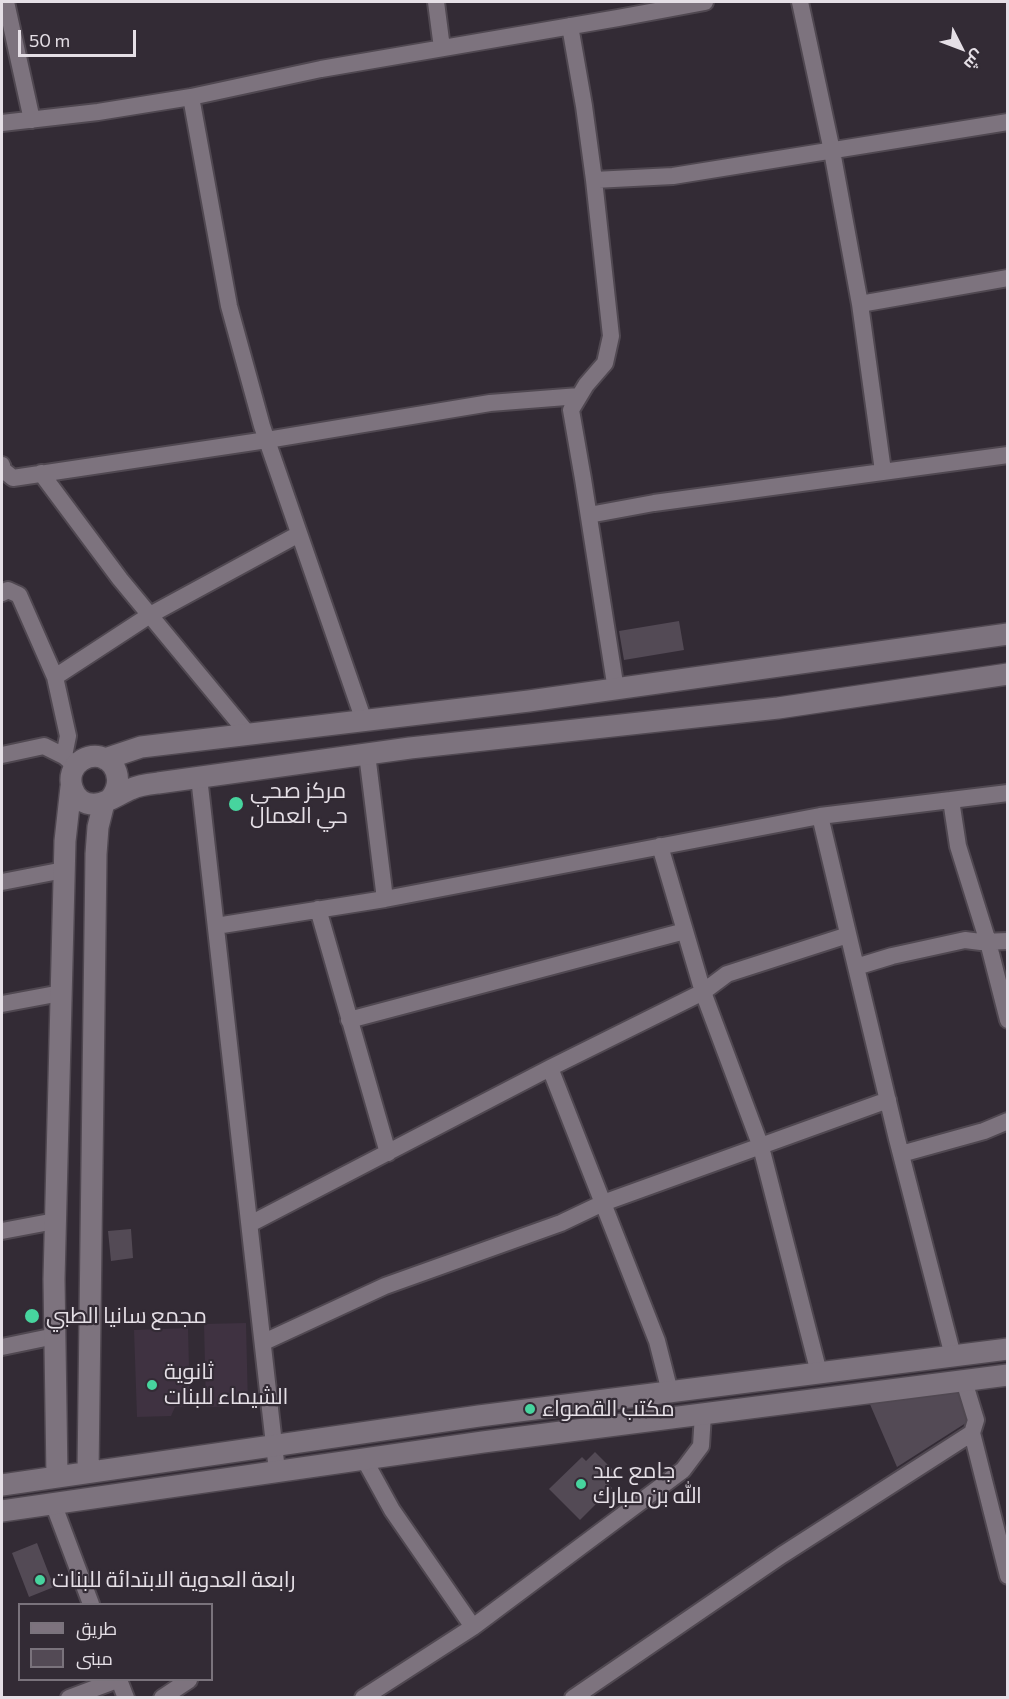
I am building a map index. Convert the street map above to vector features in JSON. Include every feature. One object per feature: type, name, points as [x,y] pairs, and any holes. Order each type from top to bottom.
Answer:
[{"type":"street","points":[[6,2],[32,120]]},
{"type":"street","points":[[435,2],[442,48]]},
{"type":"street","points":[[2,123],[191,98],[321,69],[705,2]]},
{"type":"street","points":[[800,2],[832,151],[860,304],[883,471]]},
{"type":"street","points":[[570,26],[594,180],[611,336],[605,363],[586,385],[571,410],[616,690]]},
{"type":"street","points":[[191,98],[229,306],[267,440],[364,721]]},
{"type":"street","points":[[594,180],[673,176],[1008,122]]},
{"type":"street","points":[[860,304],[1008,278]]},
{"type":"street","points":[[2,465],[3,470],[13,478],[267,440],[490,403],[579,396]]},
{"type":"street","points":[[589,515],[654,503],[1008,455]]},
{"type":"street","points":[[41,472],[120,579],[249,735]]},
{"type":"street","points":[[55,677],[150,615],[299,534]]},
{"type":"street","points":[[2,593],[8,590],[19,595],[55,677],[68,736],[70,770],[64,870],[54,1280],[57,1477]]},
{"type":"street","points":[[105,759],[141,747],[616,690],[1008,634]]},
{"type":"street","points":[[2,755],[45,746],[70,770],[75,794],[80,800],[96,805],[133,787],[199,777],[410,748],[778,708],[1008,674]]},
{"type":"street","points":[[367,754],[385,899]]},
{"type":"street","points":[[70,770],[81,760],[97,757],[105,759],[116,770],[118,777],[116,792],[107,800],[98,827],[96,854],[88,1472]]},
{"type":"street","points":[[199,777],[277,1472]]},
{"type":"street","points":[[216,926],[385,899],[820,816],[1008,793]]},
{"type":"street","points":[[951,800],[958,846],[988,942],[1008,1020]]},
{"type":"street","points":[[820,816],[901,1154],[953,1356]]},
{"type":"street","points":[[660,846],[703,992],[761,1147],[819,1373]]},
{"type":"street","points":[[2,882],[64,870]]},
{"type":"street","points":[[318,909],[388,1153]]},
{"type":"street","points":[[349,1020],[685,931]]},
{"type":"street","points":[[250,1224],[550,1068],[703,992],[727,974],[848,935]]},
{"type":"street","points":[[856,967],[892,956],[965,940],[1008,941]]},
{"type":"street","points":[[2,1004],[61,993]]},
{"type":"street","points":[[550,1068],[657,1341],[660,1393],[651,1421]]},
{"type":"street","points":[[264,1342],[385,1286],[561,1223],[603,1203],[888,1100]]},
{"type":"street","points":[[901,1154],[984,1131],[1008,1121]]},
{"type":"street","points":[[2,1231],[55,1221]]},
{"type":"street","points":[[2,1347],[55,1336]]},
{"type":"street","points":[[2,1485],[479,1416],[1008,1349]]},
{"type":"street","points":[[2,1511],[483,1442],[1008,1375]]},
{"type":"street","points":[[964,1381],[976,1420],[972,1434],[1008,1576]]},
{"type":"street","points":[[363,1698],[473,1627],[683,1470],[700,1446],[703,1414]]},
{"type":"street","points":[[573,1698],[782,1555],[972,1434]]},
{"type":"street","points":[[364,1459],[392,1510],[473,1627]]},
{"type":"street","points":[[54,1503],[90,1603]]},
{"type":"street","points":[[69,1698],[115,1681]]},
{"type":"street","points":[[118,1681],[126,1698]]},
{"type":"street","points":[[162,1698],[188,1681]]},
{"type":"shaded area","points":[[246,1323],[248,1406],[206,1407],[204,1324]]},
{"type":"shaded area","points":[[188,1328],[190,1406],[175,1407],[171,1416],[137,1417],[134,1330]]},
{"type":"building","points":[[679,621],[684,650],[624,660],[619,631]]},
{"type":"building","points":[[131,1229],[133,1258],[111,1261],[108,1231]]},
{"type":"building","points":[[960,1390],[969,1421],[897,1467],[869,1402]]},
{"type":"building","name":"جامع عبد الله بن مبارك","points":[[595,1452],[614,1471],[605,1480],[612,1488],[580,1520],[549,1489],[582,1457],[586,1461]]},
{"type":"building","points":[[37,1543],[54,1587],[29,1597],[12,1553]]},
{"type":"place","name":"مركز صحي حي العمال","points":[[236,804]]},
{"type":"place","name":"مجمع سانيا الطبي","points":[[32,1316]]},
{"type":"place","name":"ثانوية الشيماء للبنات","points":[[152,1385]]},
{"type":"place","name":"مكتب القصواء","points":[[530,1409]]},
{"type":"place","name":"جامع عبد الله بن مبارك","points":[[581,1484]]},
{"type":"place","name":"رابعة العدوية الابتدائة للبنات","points":[[40,1580]]}]
